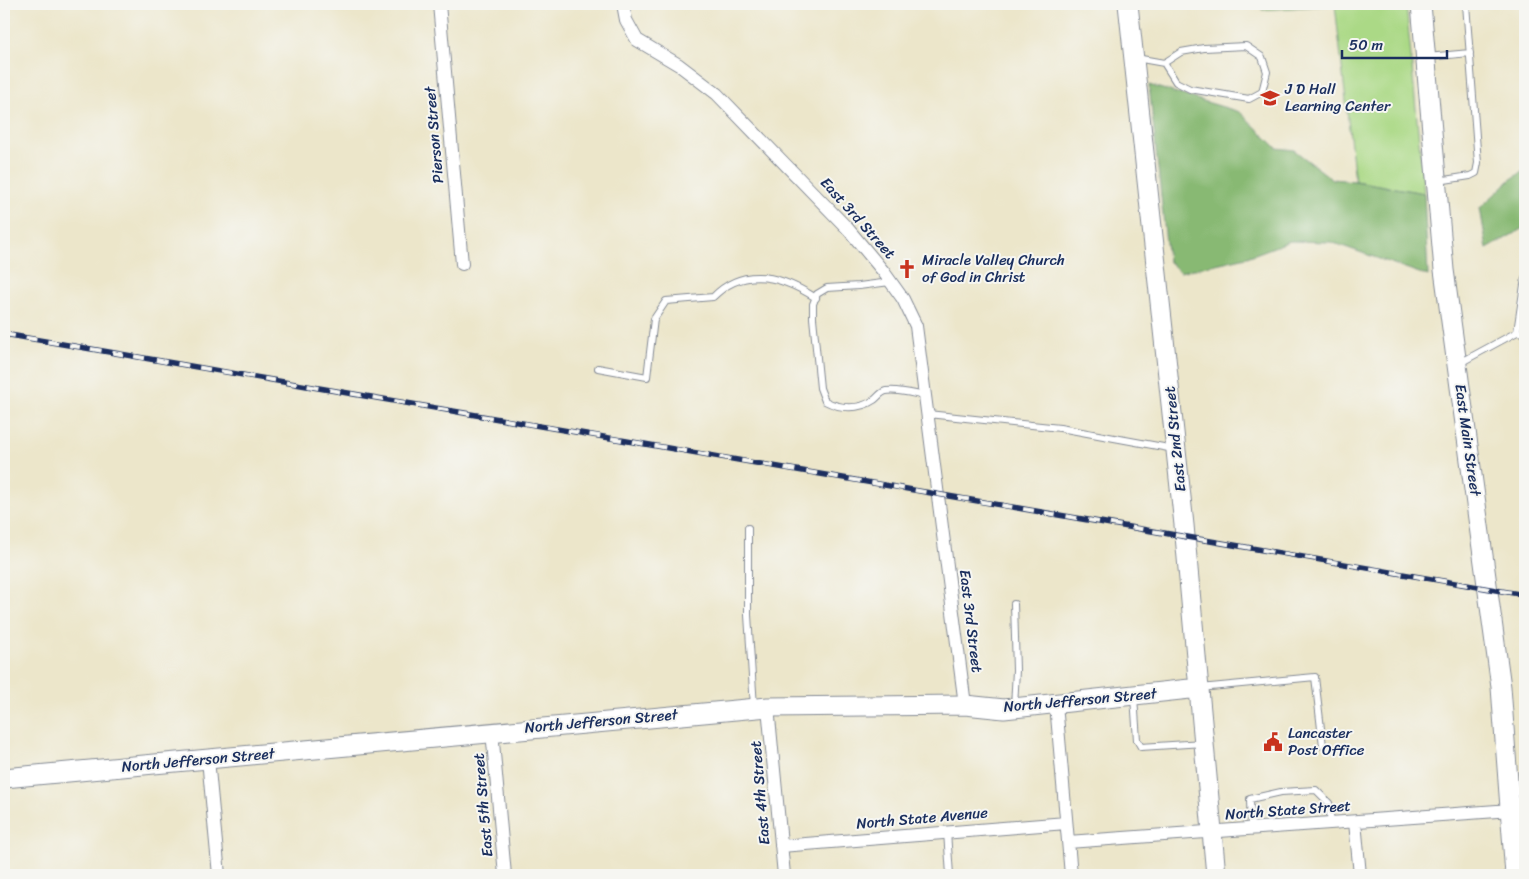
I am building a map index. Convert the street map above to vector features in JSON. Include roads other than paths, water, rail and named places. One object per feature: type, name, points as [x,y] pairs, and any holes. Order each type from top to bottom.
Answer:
[{"type":"street","name":"Pierson Street","points":[[438,4],[462,264]]},
{"type":"street","name":"East 3rd Street","points":[[623,4],[626,20],[637,40],[679,65],[718,94],[848,229],[903,299],[916,326],[965,705]]},
{"type":"street","name":"East 2nd Street","points":[[1128,4],[1176,450],[1216,875]]},
{"type":"street","name":"East Main Street","points":[[1421,4],[1444,270],[1518,809],[1511,822],[1515,875]]},
{"type":"street","name":"North Jefferson Street","points":[[4,778],[761,707],[965,705],[1004,709],[1199,688]]},
{"type":"street","points":[[1056,704],[1071,875]]},
{"type":"street","name":"East 4th Street","points":[[761,707],[784,875]]},
{"type":"street","name":"East 5th Street","points":[[492,731],[505,875]]},
{"type":"street","points":[[208,759],[218,875]]},
{"type":"street","name":"North State Street","points":[[1068,842],[1518,809]]},
{"type":"street","points":[[1355,822],[1360,875]]},
{"type":"street","name":"North State Avenue","points":[[781,846],[1066,823]]},
{"type":"lane","points":[[1437,181],[1470,176],[1476,173],[1478,163],[1466,4]]},
{"type":"lane","points":[[1135,58],[1164,63],[1181,52],[1204,48],[1246,46],[1262,57],[1267,72],[1262,92],[1249,99],[1190,89],[1176,82],[1164,63]]},
{"type":"lane","points":[[1426,57],[1470,53]]},
{"type":"lane","points":[[598,368],[647,377],[654,319],[666,301],[713,298],[722,288],[732,282],[763,277],[792,284],[816,298]]},
{"type":"lane","points":[[1516,332],[1525,278]]},
{"type":"lane","points":[[891,282],[827,288],[817,294],[813,304],[813,318],[820,388],[825,401],[835,407],[849,408],[868,404],[883,392],[890,391],[925,396]]},
{"type":"lane","points":[[1457,365],[1516,332],[1525,333]]},
{"type":"lane","points":[[928,414],[1060,428],[1176,450]]},
{"type":"lane","points":[[748,528],[748,615],[761,707]]},
{"type":"lane","points":[[1014,604],[1016,670],[1014,708]]},
{"type":"lane","points":[[1199,688],[1315,677],[1323,746]]},
{"type":"lane","points":[[1134,695],[1138,740],[1141,746],[1204,743]]},
{"type":"lane","points":[[1251,829],[1250,799],[1289,791],[1316,790],[1329,803],[1331,824]]},
{"type":"lane","points":[[947,832],[950,875]]},
{"type":"railway","points":[[4,334],[1525,595]]},
{"type":"place","name":"J D Hall Learning Center","points":[[1270,98]]},
{"type":"place","name":"Miracle Valley Church of God in Christ","points":[[907,269]]},
{"type":"place","name":"Lancaster Post Office","points":[[1273,742]]}]
